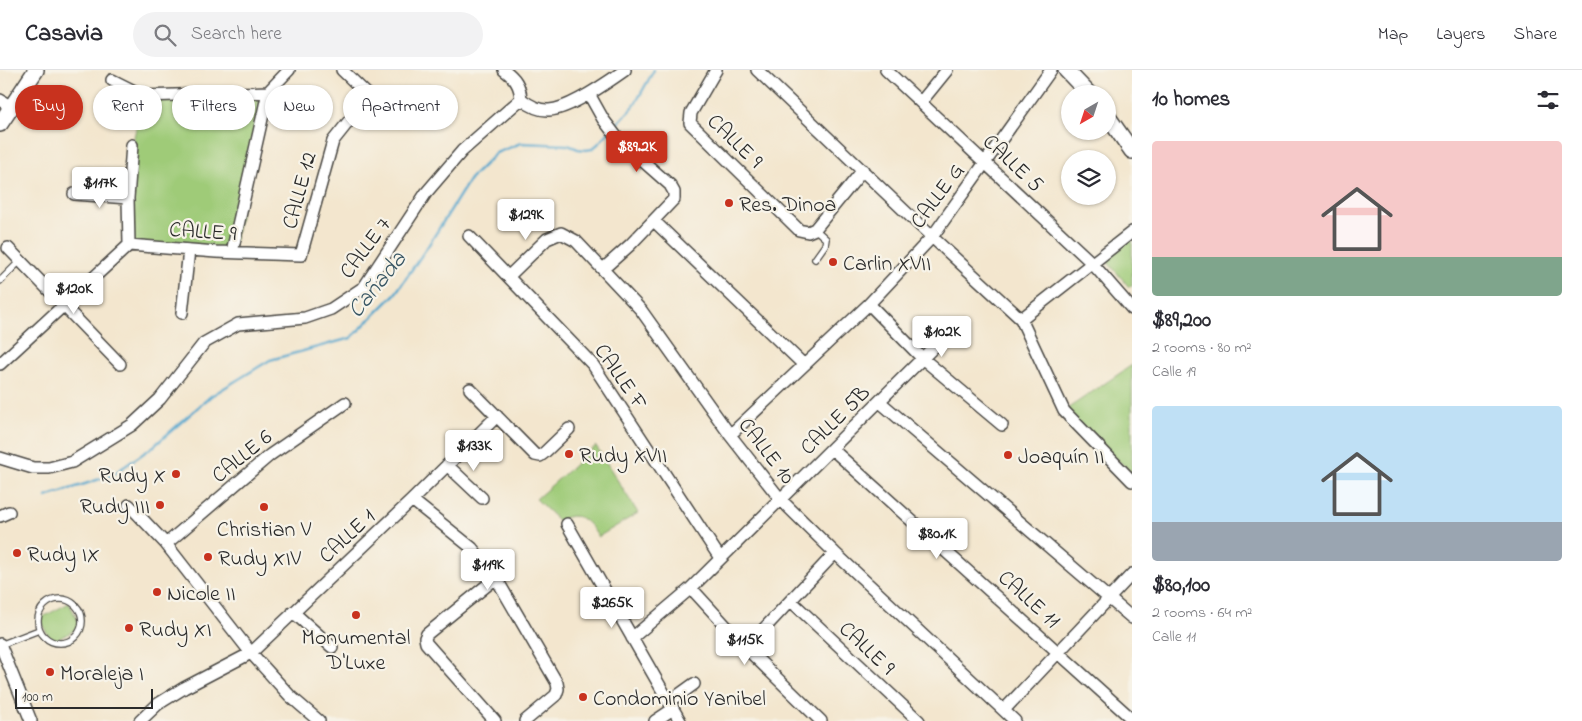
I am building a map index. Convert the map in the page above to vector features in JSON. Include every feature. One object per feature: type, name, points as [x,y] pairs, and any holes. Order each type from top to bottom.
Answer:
[{"type":"main road","points":[[0,124],[6,104],[36,70]]},
{"type":"main road","points":[[1066,70],[1080,85]]},
{"type":"main road","points":[[1116,128],[1132,151]]},
{"type":"street","points":[[275,85],[289,70]]},
{"type":"street","name":"CALLE 12","points":[[301,255],[333,141],[369,96],[342,70]]},
{"type":"street","points":[[504,70],[512,76],[520,87],[521,99],[530,106],[548,110],[562,108],[589,94],[625,70]]},
{"type":"street","name":"CALLE 9","points":[[716,70],[691,113],[690,123],[800,230],[808,232],[815,229]]},
{"type":"street","points":[[757,70],[1021,319],[1064,411],[1132,481]]},
{"type":"street","name":"CALLE 5","points":[[886,70],[1092,263],[1132,309]]},
{"type":"street","points":[[921,102],[947,70]]},
{"type":"street","name":"CALLE G","points":[[730,435],[869,304],[932,237],[1051,70]]},
{"type":"street","points":[[112,80],[144,96],[265,92]]},
{"type":"street","points":[[589,94],[603,119],[619,140],[670,185],[674,192],[674,199],[604,269]]},
{"type":"street","name":"CALLE 7","points":[[0,458],[33,468],[49,468],[72,462],[132,425],[160,399],[204,343],[238,324],[305,318],[331,309],[364,287],[426,193],[462,151],[521,99]]},
{"type":"street","points":[[232,252],[265,105]]},
{"type":"street","points":[[0,364],[129,245],[128,198],[132,145]]},
{"type":"street","points":[[815,229],[863,170]]},
{"type":"street","points":[[74,194],[128,198]]},
{"type":"street","points":[[654,221],[804,366]]},
{"type":"street","points":[[1021,319],[1132,232]]},
{"type":"street","name":"CALLE 10","points":[[509,276],[547,239],[561,233],[576,241],[642,310],[730,435],[781,500],[1015,721]]},
{"type":"street","name":"CALLE F","points":[[469,236],[593,365],[720,558]]},
{"type":"street","name":"CALLE 9","points":[[129,245],[189,250],[301,255]]},
{"type":"street","points":[[8,248],[120,364]]},
{"type":"street","points":[[182,313],[189,250]]},
{"type":"street","points":[[869,304],[922,358],[1002,425]]},
{"type":"street","name":"CALLE 5B","points":[[632,638],[690,588],[952,329]]},
{"type":"street","points":[[470,389],[535,455],[540,456],[569,429]]},
{"type":"street","name":"CALLE 6","points":[[166,544],[270,455],[345,402]]},
{"type":"street","points":[[880,402],[1132,618]]},
{"type":"street","name":"CALLE 1","points":[[140,721],[158,704],[184,688],[251,653],[412,500],[497,416]]},
{"type":"street","name":"CALLE 11","points":[[832,449],[1132,719]]},
{"type":"street","points":[[448,465],[482,498]]},
{"type":"street","points":[[412,500],[472,548],[496,578],[557,683],[556,695],[525,721]]},
{"type":"street","points":[[128,505],[166,544],[251,653],[290,696],[319,721]]},
{"type":"street","points":[[567,524],[680,721]]},
{"type":"street","points":[[746,648],[835,553]]},
{"type":"street","points":[[1004,710],[1132,574]]},
{"type":"street","points":[[495,721],[426,644],[425,638],[427,634],[496,578]]},
{"type":"street","points":[[690,588],[746,648],[821,721]]},
{"type":"street","name":"CALLE 9","points":[[791,601],[919,721]]},
{"type":"street","points":[[293,612],[332,646]]},
{"type":"street","points":[[0,645],[31,721]]},
{"type":"street","points":[[655,721],[694,684]]},
{"type":"lane","points":[[815,229],[826,239],[825,245],[815,259]]},
{"type":"lane","points":[[0,281],[20,261]]},
{"type":"lane","points":[[62,599],[69,601],[79,611],[82,618],[79,631],[69,641],[56,643],[46,639],[39,630],[38,615],[47,603],[54,600],[62,599]]},
{"type":"lane","points":[[0,645],[39,630]]},
{"type":"green space","points":[[255,92],[265,92],[265,105],[232,252],[129,245],[132,145],[136,130],[162,130],[162,95],[172,95],[172,130],[255,130]]},
{"type":"green space","points":[[1132,238],[1132,285],[1129,287],[1106,260]]},
{"type":"green space","points":[[1132,365],[1132,473],[1064,411]]},
{"type":"green space","points":[[596,446],[638,513],[598,537],[591,526],[582,518],[571,516],[559,521],[536,499]]},
{"type":"green space","points":[[69,603],[81,627],[52,642],[39,619]]},
{"type":"waterway","name":"Cañada","points":[[613,128],[634,106],[654,70]]},
{"type":"waterway","name":"Cañada","points":[[46,497],[112,475],[154,446],[211,396],[270,360],[351,338],[395,294],[470,179],[496,153],[521,143],[568,145],[578,149],[592,149],[609,132]]},
{"type":"place","name":"Res. Dinoa","points":[[729,203]]},
{"type":"place","name":"Carlin XVII","points":[[833,262]]},
{"type":"place","name":"Rudy XVII","points":[[569,454]]},
{"type":"place","name":"Joaquín II","points":[[1008,455]]},
{"type":"place","name":"Rudy X","points":[[176,474]]},
{"type":"place","name":"Rudy III","points":[[160,505]]},
{"type":"place","name":"Christian V","points":[[264,507]]},
{"type":"place","name":"Rudy IX","points":[[17,553]]},
{"type":"place","name":"Rudy XIV","points":[[208,557]]},
{"type":"place","name":"Nicole II","points":[[157,592]]},
{"type":"place","name":"Monumental D'Luxe","points":[[356,615]]},
{"type":"place","name":"Rudy XI","points":[[129,628]]},
{"type":"place","name":"Moraleja I","points":[[50,672]]},
{"type":"place","name":"Condominio Yanibel","points":[[583,697]]}]
